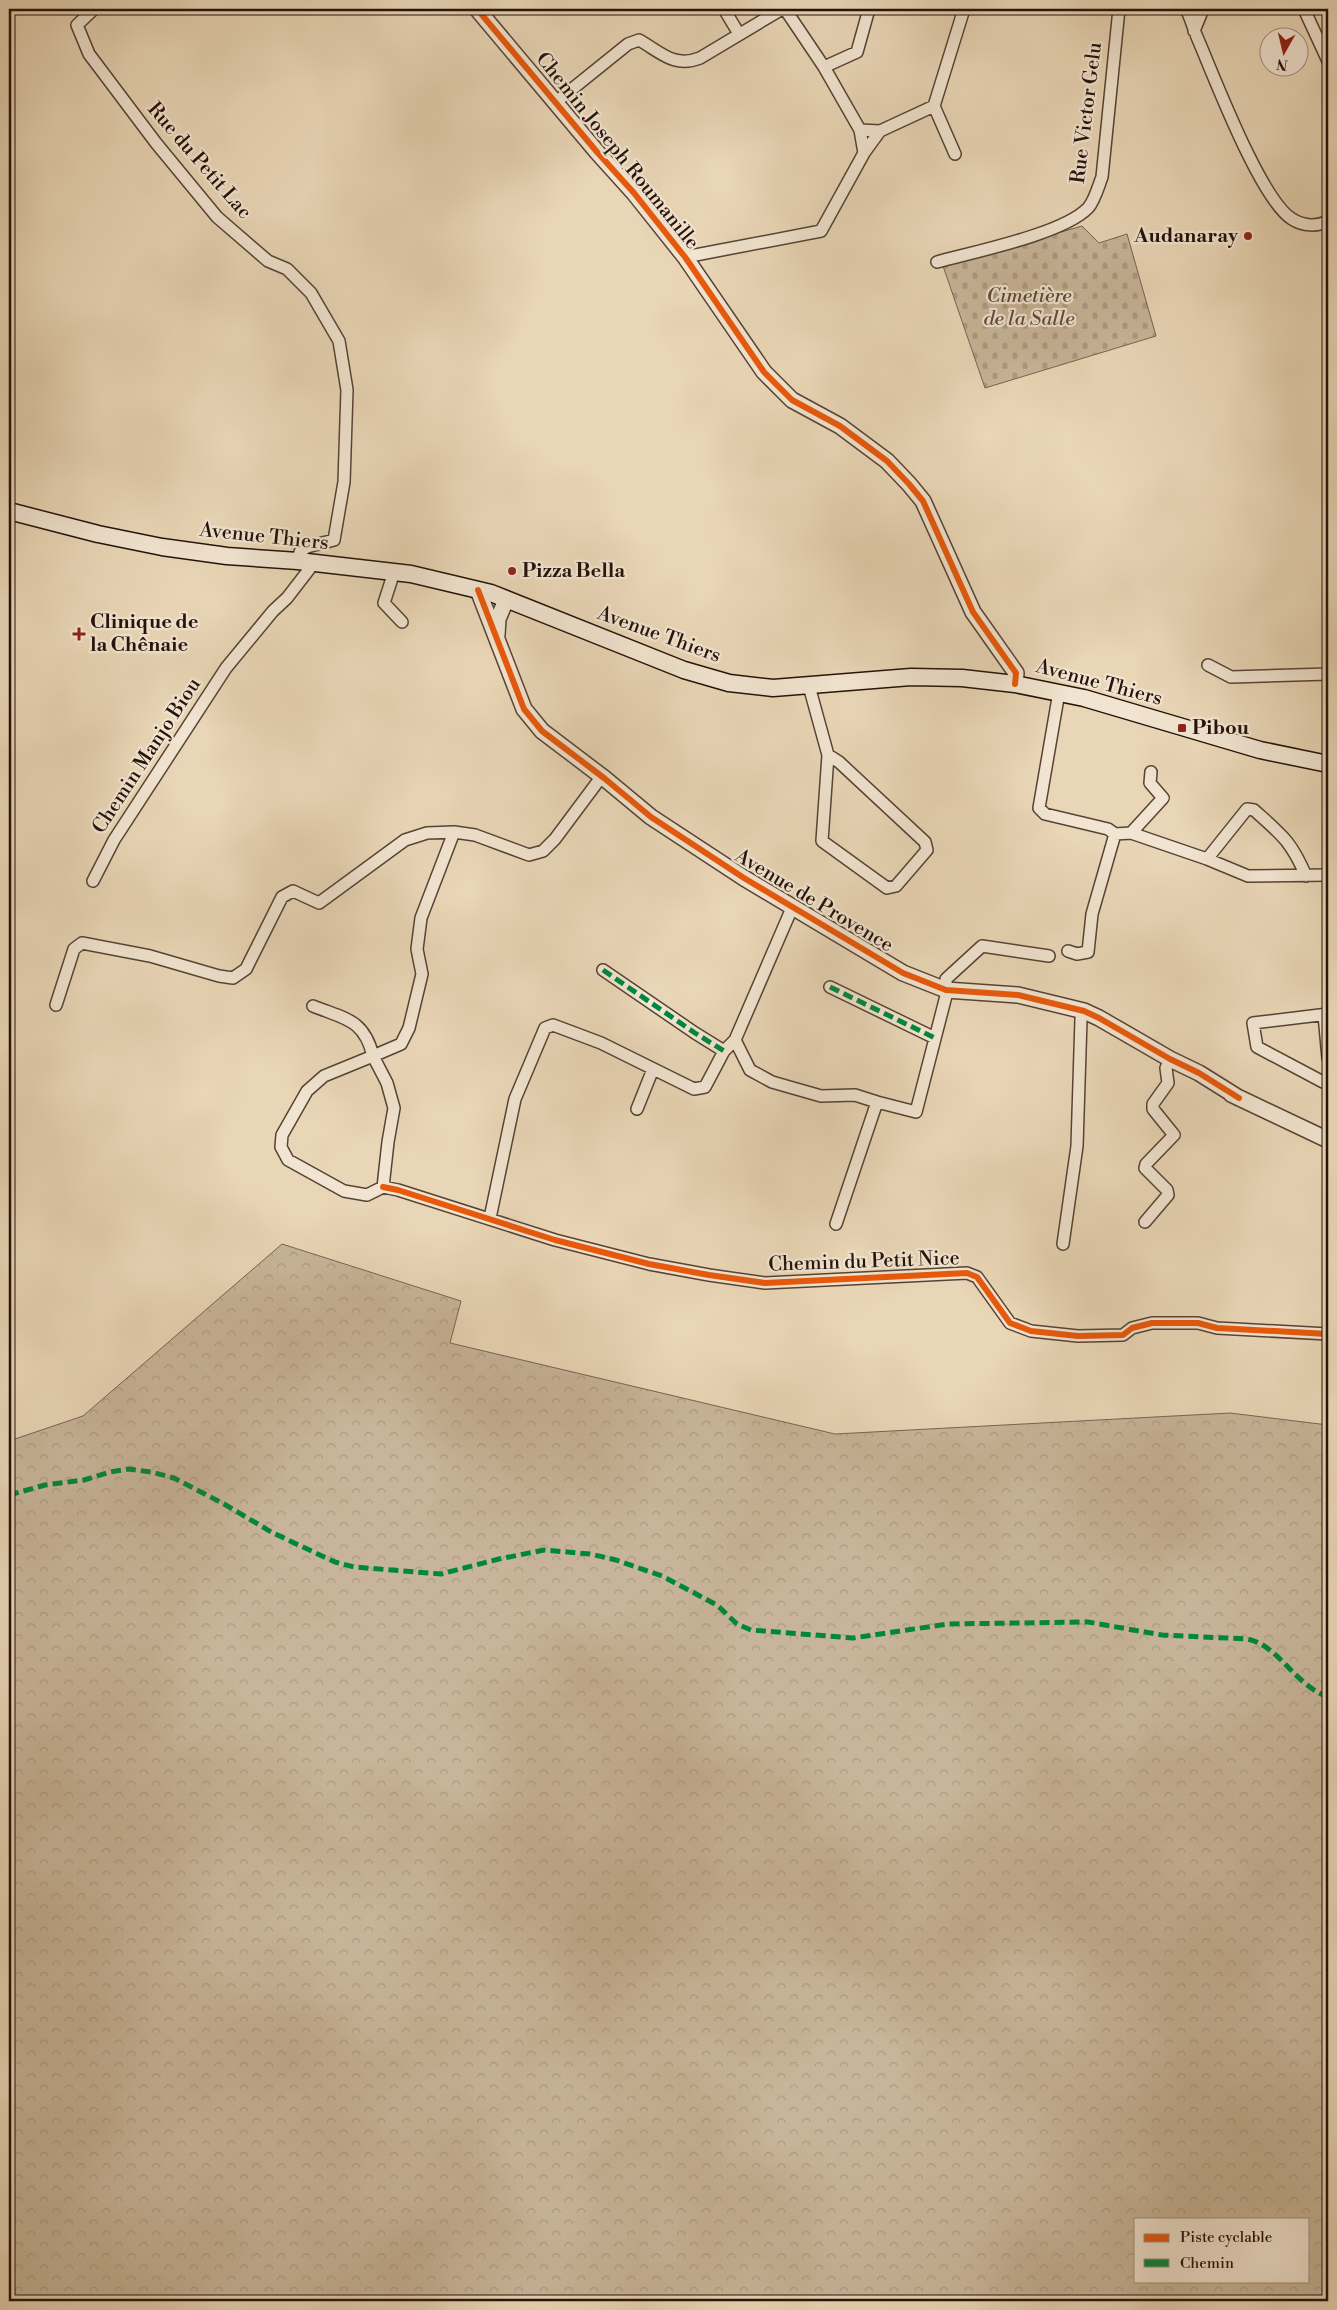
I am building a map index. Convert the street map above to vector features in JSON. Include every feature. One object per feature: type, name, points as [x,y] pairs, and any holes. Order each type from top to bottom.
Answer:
[{"type":"main road","name":"Avenue Thiers","points":[[9,511],[98,534],[162,547],[227,556],[298,561],[411,574],[478,590],[684,670],[729,682],[772,688],[910,677],[962,678],[1015,684],[1059,692],[1260,750],[1328,764]]},
{"type":"street","name":"Rue du Petit Lac","points":[[94,9],[77,25],[89,54],[156,143],[217,217],[268,261],[287,269],[311,293],[339,341],[346,390],[344,482],[334,540],[308,547],[300,552],[298,561]]},
{"type":"street","points":[[724,9],[740,34]]},
{"type":"street","points":[[556,102],[628,44],[640,40],[677,62],[687,63],[700,58],[783,9],[824,67],[860,130],[864,154]]},
{"type":"street","points":[[824,67],[857,52],[869,9]]},
{"type":"street","points":[[955,154],[934,106],[964,9]]},
{"type":"street","name":"Rue Victor Gelu","points":[[937,262],[1044,232],[1072,219],[1088,208],[1096,194],[1102,177],[1119,9]]},
{"type":"street","points":[[1186,9],[1267,191],[1291,219],[1302,224],[1319,226],[1328,221]]},
{"type":"street","points":[[1194,30],[1203,9]]},
{"type":"street","points":[[1304,9],[1328,61]]},
{"type":"street","name":"Chemin Joseph Roumanille","points":[[479,10],[634,193],[685,257],[764,372],[792,400],[840,426],[887,461],[923,500],[973,612],[1016,673],[1015,684]]},
{"type":"street","points":[[860,130],[880,131],[934,106]]},
{"type":"street","points":[[685,257],[821,231],[864,154],[880,131]]},
{"type":"street","name":"Chemin Manjo Biou","points":[[93,881],[114,840],[226,668],[273,611],[287,598],[314,563]]},
{"type":"street","points":[[394,572],[384,603],[402,622]]},
{"type":"street","name":"Avenue de Provence","points":[[478,590],[524,709],[542,731],[604,778],[651,817],[791,910],[903,974],[946,993],[1018,995],[1082,1015],[1099,1018],[1168,1063],[1199,1073],[1239,1098],[1326,1138]]},
{"type":"street","name":"Avenue de Provence","points":[[497,636],[498,619],[506,600]]},
{"type":"street","points":[[1208,665],[1231,678],[1328,674]]},
{"type":"street","points":[[809,686],[828,755],[822,841],[888,888],[896,886],[927,850],[925,842],[839,762],[828,755]]},
{"type":"street","points":[[1059,692],[1039,808],[1045,814],[1108,830],[1115,834],[1131,833],[1207,859],[1248,876],[1328,875]]},
{"type":"street","points":[[1131,833],[1163,798],[1150,783],[1151,772]]},
{"type":"street","points":[[56,1005],[74,950],[82,944],[150,956],[219,976],[233,978],[246,969],[282,898],[293,891],[319,903],[405,840],[427,833],[454,832],[475,835],[529,855],[543,851],[555,839],[599,780],[604,778]]},
{"type":"street","points":[[1207,859],[1247,809],[1254,810],[1287,839],[1296,853],[1306,876]]},
{"type":"street","points":[[313,1006],[358,1025],[370,1043],[373,1056],[387,1083],[394,1108],[383,1188],[366,1195],[344,1191],[288,1160],[281,1147],[282,1135],[307,1091],[324,1076],[373,1056],[401,1044],[409,1028],[422,974],[417,949],[421,918],[454,832]]},
{"type":"street","points":[[1068,951],[1077,954],[1088,952],[1092,914],[1115,834]]},
{"type":"street","points":[[490,1218],[515,1098],[544,1028],[553,1025],[601,1044],[694,1090],[705,1087],[724,1051],[735,1040],[791,910]]},
{"type":"street","points":[[735,1040],[750,1070],[772,1082],[822,1096],[855,1095],[916,1112],[946,993],[946,979],[982,946],[1048,956]]},
{"type":"street","points":[[603,970],[694,1033],[724,1051]]},
{"type":"street","points":[[830,987],[935,1038]]},
{"type":"street","points":[[1063,1244],[1076,1146],[1082,1015]]},
{"type":"street","points":[[1328,1058],[1326,1015],[1253,1023],[1257,1047],[1323,1082],[1328,1082]]},
{"type":"street","points":[[1145,1222],[1168,1195],[1167,1190],[1145,1168],[1146,1164],[1174,1135],[1153,1109],[1153,1104],[1168,1082],[1168,1063]]},
{"type":"street","points":[[637,1108],[653,1069]]},
{"type":"street","points":[[836,1224],[877,1102]]},
{"type":"street","name":"Chemin du Petit Nice","points":[[383,1188],[398,1190],[490,1218],[517,1230],[649,1264],[765,1283],[967,1273],[977,1277],[1010,1323],[1031,1331],[1078,1336],[1123,1335],[1132,1328],[1152,1323],[1198,1322],[1216,1328],[1328,1334]]},
{"type":"green space","name":"Cimetière de la Salle","points":[[1082,226],[1099,243],[1127,234],[1156,336],[985,388],[943,266]]},
{"type":"green space","points":[[282,1244],[461,1301],[450,1343],[835,1434],[1230,1413],[1328,1425],[1328,2301],[9,2301],[9,1441],[83,1416]]},
{"type":"marked path","points":[[1324,560],[1328,566]]},
{"type":"marked path","points":[[603,970],[724,1051]]},
{"type":"marked path","points":[[830,987],[935,1038]]},
{"type":"marked path","points":[[9,1495],[45,1485],[84,1480],[110,1472],[129,1469],[151,1472],[174,1478],[224,1504],[273,1533],[335,1562],[354,1567],[441,1574],[544,1550],[590,1554],[616,1560],[662,1576],[717,1605],[737,1624],[751,1630],[853,1638],[948,1624],[1088,1622],[1162,1635],[1247,1639],[1268,1649],[1295,1675],[1316,1691],[1328,1697]]},
{"type":"cycle path","points":[[477,9],[597,152],[634,193],[685,257],[764,372],[792,400],[840,426],[887,461],[923,501],[973,612],[1016,673],[1015,684]]},
{"type":"cycle path","points":[[478,590],[524,709],[542,731],[604,778],[651,817],[744,878],[903,973],[946,990],[1018,995],[1084,1011],[1199,1073],[1239,1098]]},
{"type":"cycle path","points":[[383,1187],[398,1190],[555,1240],[649,1264],[709,1275],[765,1283],[967,1273],[977,1277],[1010,1323],[1031,1331],[1078,1336],[1123,1335],[1132,1328],[1152,1323],[1198,1323],[1217,1328],[1328,1334]]},
{"type":"place","name":"Audanaray","points":[[1248,236]]},
{"type":"place","name":"Pizza Bella","points":[[512,571]]},
{"type":"place","name":"Clinique de la Chênaie","points":[[79,634]]},
{"type":"place","name":"Pibou","points":[[1182,728]]}]
